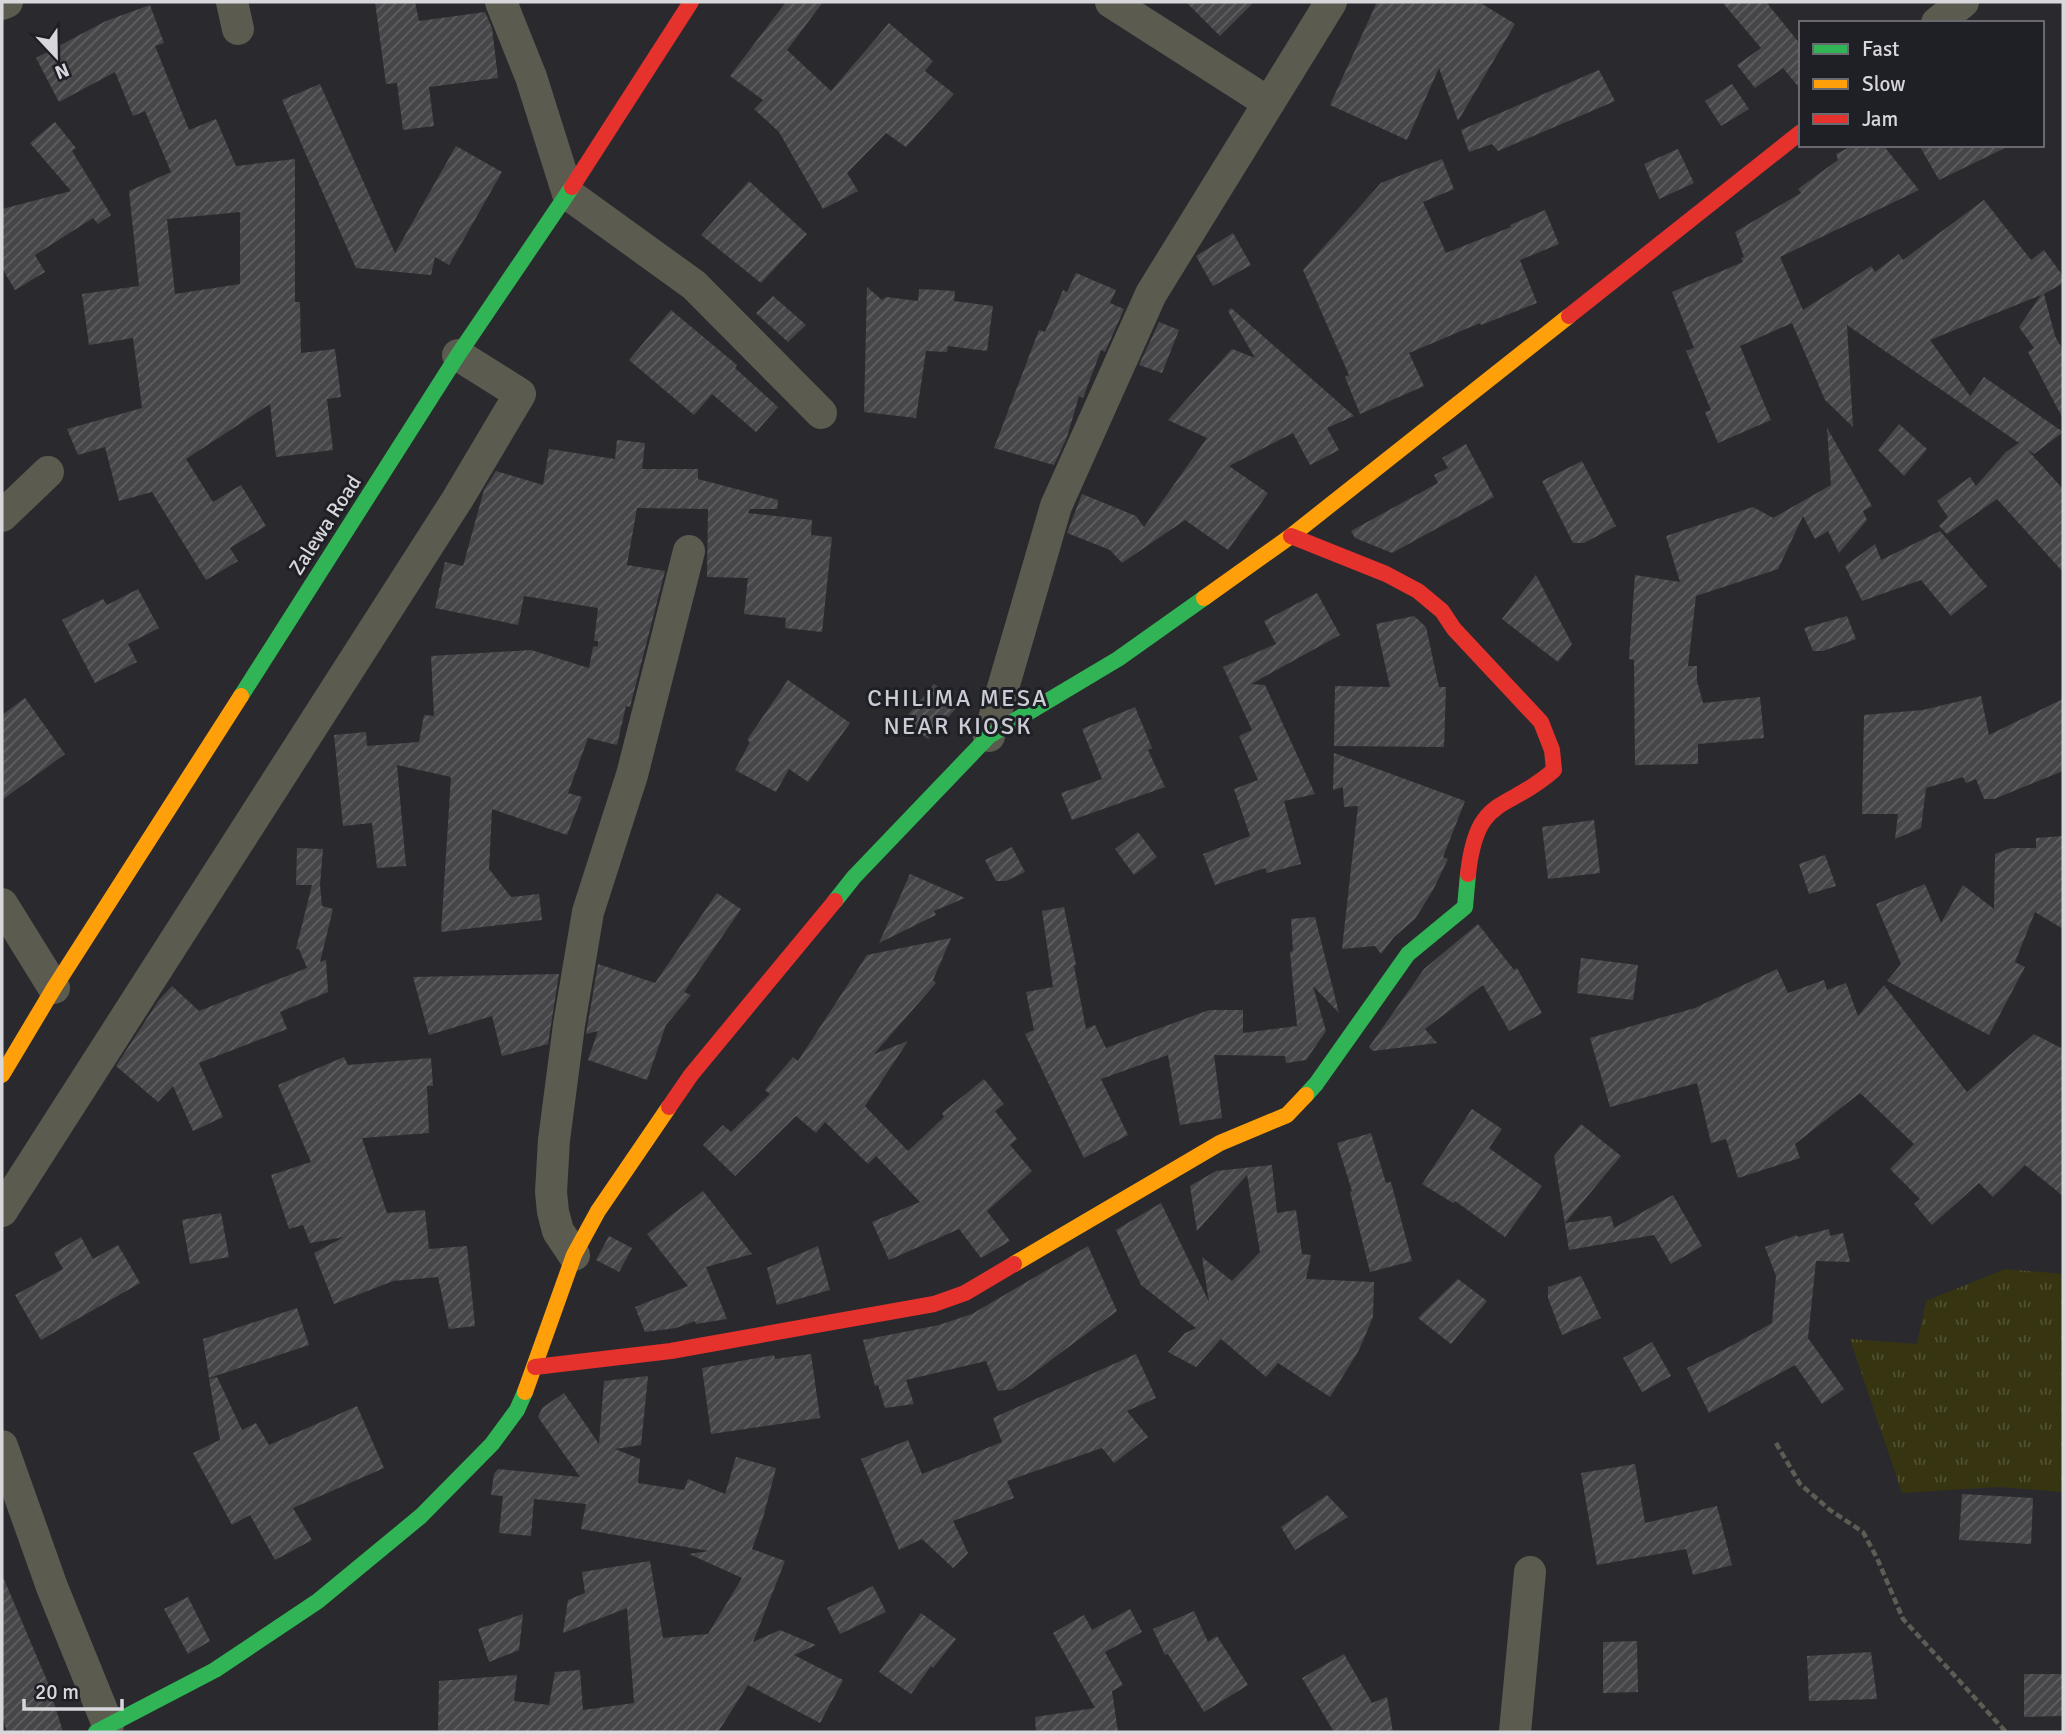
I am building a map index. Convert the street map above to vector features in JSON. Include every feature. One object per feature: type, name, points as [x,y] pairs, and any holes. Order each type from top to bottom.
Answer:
[{"type":"main road","name":"Zalewa Road","points":[[2,1075],[54,988],[458,355],[568,194],[691,2]]},
{"type":"main road","points":[[102,1729],[227,1662],[318,1601],[421,1516],[492,1444],[517,1410],[574,1255],[598,1211],[691,1075],[853,877],[989,736],[1118,659],[1291,536],[1799,134]]},
{"type":"main road","points":[[535,1367],[671,1351],[895,1312],[934,1304],[965,1293],[1220,1143],[1287,1115],[1316,1084],[1408,954],[1465,907],[1471,858],[1482,820],[1492,809],[1541,783],[1554,770],[1552,750],[1541,722],[1454,629],[1442,611],[1418,591],[1386,575],[1291,536]]},
{"type":"street","points":[[2,4],[7,2]]},
{"type":"street","points":[[501,2],[531,77],[568,194],[695,285],[821,412]]},
{"type":"street","points":[[1111,2],[1269,103]]},
{"type":"street","points":[[989,736],[1062,494],[1151,294],[1331,2]]},
{"type":"street","points":[[1939,21],[1963,2]]},
{"type":"street","points":[[2,1211],[450,512],[520,394],[458,355]]},
{"type":"street","points":[[2,516],[48,472]]},
{"type":"street","points":[[574,1255],[558,1231],[551,1192],[554,1140],[569,1025],[588,912],[632,775],[689,551]]},
{"type":"street","points":[[2,904],[54,988]]},
{"type":"street","points":[[2,1446],[102,1729]]},
{"type":"street","points":[[1515,1732],[1530,1572]]},
{"type":"path","points":[[1776,1443],[1800,1485],[1863,1532],[1903,1619],[2006,1732]]},
{"type":"green space","points":[[2005,1269],[2063,1274],[2063,1492],[1998,1487],[1902,1493],[1850,1339],[1917,1344],[1926,1301]]},
{"type":"building","points":[[375,2],[415,2],[419,21],[485,12],[492,28],[498,78],[429,87],[434,126],[403,130],[397,83],[386,84]]},
{"type":"building","points":[[786,2],[823,2],[787,50],[831,91],[889,23],[933,61],[925,71],[954,94],[906,147],[886,133],[847,173],[858,191],[823,209],[779,132],[754,109],[763,100],[730,76]]},
{"type":"building","points":[[1186,2],[1254,2],[1220,36]]},
{"type":"building","points":[[1377,2],[1479,2],[1515,24],[1458,121],[1439,68],[1407,140],[1330,105]]},
{"type":"building","points":[[1722,2],[1766,2],[1799,43],[1799,88],[1783,68],[1755,88],[1737,65],[1761,48]]},
{"type":"building","points":[[150,5],[164,43],[155,46],[189,130],[216,119],[236,166],[295,159],[295,302],[300,302],[301,353],[335,349],[341,397],[327,399],[333,450],[276,457],[270,404],[186,459],[213,502],[241,485],[266,526],[230,548],[238,561],[206,580],[152,492],[119,501],[105,447],[78,455],[67,429],[142,408],[133,338],[89,345],[82,294],[139,286],[129,191],[171,172],[145,111],[133,116],[115,72],[59,102],[36,58],[106,21]],"holes":[[[240,212],[240,284],[175,294],[167,219]]]},
{"type":"building","points":[[1599,70],[1615,101],[1498,151],[1492,144],[1469,152],[1461,130]]},
{"type":"building","points":[[320,84],[395,253],[456,146],[502,172],[449,265],[435,257],[431,275],[356,268],[282,100]]},
{"type":"building","points":[[1732,84],[1749,109],[1721,126],[1705,101]]},
{"type":"building","points":[[55,122],[76,148],[72,151],[111,215],[98,224],[93,218],[35,255],[45,272],[15,290],[2,268],[2,209],[71,191],[30,143]]},
{"type":"building","points":[[1850,147],[1885,147],[1919,190],[1780,257],[1803,310],[1871,266],[1875,272],[1899,254],[1903,260],[1984,200],[2031,260],[2044,250],[2063,276],[2063,283],[2044,294],[2055,336],[2063,350],[2063,419],[2028,352],[2034,348],[2019,327],[2041,295],[1930,340],[1970,396],[1984,377],[2063,432],[2034,454],[2026,448],[2063,489],[2063,572],[1997,499],[1947,534],[1939,526],[1948,517],[1937,501],[1970,477],[1976,486],[2006,452],[2019,443],[1847,325],[1853,427],[1825,400],[1792,323],[1740,346],[1771,420],[1718,443],[1705,412],[1711,410],[1686,351],[1694,348],[1672,292],[1743,262],[1741,258],[1744,257],[1735,232],[1801,193],[1798,189],[1838,160],[1836,154]]},
{"type":"building","points":[[1920,147],[2007,147],[1939,180]]},
{"type":"building","points":[[1678,149],[1694,183],[1659,199],[1644,164]]},
{"type":"building","points":[[1442,159],[1454,189],[1423,202],[1446,253],[1545,210],[1559,244],[1520,260],[1537,303],[1481,325],[1480,323],[1409,353],[1424,386],[1360,414],[1345,377],[1349,375],[1303,270],[1381,183]]},
{"type":"building","points":[[749,181],[807,234],[761,283],[701,235]]},
{"type":"building","points":[[1233,233],[1251,265],[1213,286],[1196,256]]},
{"type":"building","points":[[1076,273],[1116,290],[1110,303],[1124,309],[1105,352],[1101,350],[1083,398],[1079,396],[1067,437],[1054,465],[994,448],[1039,330],[1045,332],[1063,290],[1067,292]]},
{"type":"building","points":[[867,287],[882,300],[886,297],[918,301],[919,289],[955,291],[954,301],[993,306],[987,351],[948,346],[947,352],[926,351],[916,418],[864,412]]},
{"type":"building","points":[[773,296],[806,325],[788,342],[756,313]]},
{"type":"building","points":[[1231,308],[1354,416],[1327,428],[1339,450],[1310,465],[1293,433],[1229,466],[1268,493],[1228,550],[1185,520],[1122,563],[1110,550],[1067,533],[1082,494],[1136,516],[1144,527],[1207,438],[1168,420],[1232,349],[1255,358],[1228,311]]},
{"type":"building","points":[[671,310],[737,365],[735,368],[778,407],[756,432],[712,394],[694,415],[629,360]]},
{"type":"building","points":[[1159,322],[1179,330],[1162,373],[1139,365]]},
{"type":"building","points":[[1899,424],[1927,449],[1904,476],[1878,450]]},
{"type":"building","points":[[1827,428],[1872,506],[1863,511],[1867,520],[1839,553],[1828,531],[1815,539],[1803,516],[1778,569],[1696,596],[1688,666],[1697,666],[1697,681],[1703,703],[1760,697],[1764,738],[1698,744],[1698,764],[1635,765],[1634,660],[1629,659],[1635,575],[1680,582],[1666,536],[1753,507],[1773,518],[1831,485]]},
{"type":"building","points":[[617,440],[645,443],[642,469],[698,469],[698,479],[778,500],[777,509],[750,509],[748,513],[812,520],[811,535],[832,537],[822,632],[785,628],[786,618],[744,614],[748,578],[707,577],[708,509],[637,508],[627,565],[665,571],[630,707],[626,706],[617,745],[588,738],[568,793],[582,797],[567,835],[492,809],[489,869],[511,897],[539,894],[542,920],[441,932],[451,777],[397,765],[406,866],[377,868],[372,823],[343,826],[334,735],[366,732],[367,746],[419,742],[424,715],[434,716],[431,656],[531,650],[589,668],[593,647],[598,646],[598,641],[594,641],[598,608],[524,596],[518,625],[435,608],[445,562],[463,566],[484,490],[496,471],[543,485],[549,449],[615,459]]},
{"type":"building","points":[[1466,444],[1494,497],[1392,553],[1355,538],[1351,531],[1438,483],[1434,475],[1448,468],[1442,458]]},
{"type":"building","points":[[1582,461],[1616,526],[1584,543],[1573,543],[1542,481]]},
{"type":"building","points":[[1940,531],[1987,586],[1951,616],[1921,580],[1862,601],[1845,566],[1875,544],[1881,560]]},
{"type":"building","points":[[1536,575],[1572,644],[1558,662],[1502,619]]},
{"type":"building","points":[[138,589],[159,628],[128,644],[137,662],[95,683],[62,620],[103,599],[107,605]]},
{"type":"building","points":[[1317,593],[1340,635],[1251,684],[1265,685],[1315,794],[1284,801],[1301,864],[1267,873],[1265,868],[1215,885],[1203,854],[1250,836],[1234,789],[1258,780],[1239,736],[1252,730],[1223,667],[1276,644],[1264,621]]},
{"type":"building","points":[[1414,616],[1426,627],[1439,687],[1446,687],[1444,747],[1334,746],[1335,686],[1390,687],[1376,624]]},
{"type":"building","points":[[1847,616],[1856,639],[1823,651],[1813,651],[1804,628]]},
{"type":"building","points":[[788,680],[850,723],[808,782],[789,769],[776,792],[735,770],[750,742],[747,740]]},
{"type":"building","points":[[934,684],[961,703],[928,739],[904,720]]},
{"type":"building","points":[[1981,696],[1989,735],[2063,699],[2063,771],[1994,799],[1984,799],[1976,779],[1966,783],[1963,777],[1926,788],[1921,828],[1895,839],[1898,814],[1862,814],[1864,715],[1923,710]]},
{"type":"building","points":[[25,698],[65,754],[2,800],[2,715]]},
{"type":"building","points":[[1135,707],[1152,748],[1148,750],[1165,787],[1072,820],[1061,793],[1102,779],[1082,729]]},
{"type":"building","points":[[1334,753],[1465,801],[1443,857],[1448,859],[1433,890],[1415,919],[1394,937],[1381,954],[1375,946],[1342,949],[1358,806],[1344,807],[1343,787],[1333,790]]},
{"type":"building","points":[[1594,820],[1600,873],[1548,879],[1542,827]]},
{"type":"building","points":[[1138,832],[1157,857],[1134,875],[1115,849]]},
{"type":"building","points":[[2063,836],[2063,929],[2035,912],[2015,962],[2025,967],[1989,1035],[1887,981],[1901,964],[1876,904],[1925,884],[1941,923],[1963,885],[1994,909],[1995,854],[2011,848],[2036,848],[2036,838]]},
{"type":"building","points":[[1012,847],[1025,872],[1006,881],[996,881],[985,860]]},
{"type":"building","points":[[297,848],[323,849],[320,885],[322,906],[333,909],[320,962],[326,960],[328,992],[280,1012],[287,1029],[199,1063],[223,1117],[193,1131],[173,1086],[158,1102],[116,1066],[159,1000],[172,986],[199,1011],[307,968],[299,949],[296,949],[312,885],[296,885]]},
{"type":"building","points":[[1825,855],[1836,886],[1809,894],[1799,864]]},
{"type":"building","points":[[910,874],[965,898],[934,911],[936,915],[879,943]]},
{"type":"building","points":[[717,893],[741,909],[684,992],[691,995],[666,1025],[647,1080],[588,1060],[598,1031],[586,1034],[598,964],[655,983]]},
{"type":"building","points":[[1064,907],[1086,1029],[1095,1025],[1106,1048],[1209,1010],[1243,1010],[1243,1033],[1297,1026],[1290,952],[1293,951],[1291,919],[1315,917],[1339,1013],[1313,986],[1326,1031],[1306,1060],[1286,1063],[1285,1056],[1214,1055],[1222,1118],[1180,1125],[1168,1055],[1101,1079],[1128,1135],[1084,1158],[1025,1034],[1034,1030],[1026,992],[1053,987],[1042,911]]},
{"type":"building","points":[[1478,924],[1514,970],[1517,968],[1542,1013],[1509,1031],[1483,985],[1425,1029],[1437,1043],[1373,1051],[1369,1047],[1424,969]]},
{"type":"building","points":[[951,938],[933,980],[936,983],[874,1054],[908,1041],[865,1106],[908,1151],[944,1117],[942,1113],[984,1079],[1004,1104],[995,1111],[1017,1139],[1010,1145],[1032,1171],[987,1211],[1010,1241],[981,1258],[959,1229],[889,1260],[872,1222],[920,1202],[876,1156],[868,1164],[825,1122],[816,1133],[796,1116],[735,1176],[703,1145],[723,1125],[731,1132],[770,1094],[765,1090],[793,1057],[798,1061],[867,955]]},
{"type":"building","points":[[1581,958],[1638,965],[1633,1000],[1577,993]]},
{"type":"building","points":[[1777,969],[1788,993],[1824,980],[1827,990],[1846,983],[1858,1016],[1884,985],[1967,1092],[2034,1034],[2063,1049],[2063,1196],[2025,1165],[1993,1197],[1979,1183],[1932,1225],[1914,1204],[1920,1199],[1890,1169],[1914,1144],[1860,1093],[1795,1144],[1800,1158],[1738,1178],[1726,1139],[1711,1143],[1697,1083],[1610,1107],[1590,1038],[1695,1008]]},
{"type":"building","points":[[559,974],[548,1044],[502,1056],[492,1016],[429,1035],[413,977]]},
{"type":"building","points":[[344,1057],[348,1065],[431,1058],[433,1086],[427,1086],[429,1133],[362,1138],[387,1213],[425,1210],[429,1249],[467,1246],[475,1326],[449,1329],[438,1277],[393,1281],[334,1304],[314,1253],[344,1237],[310,1243],[303,1225],[289,1229],[271,1175],[311,1162],[278,1085]]},
{"type":"building","points":[[1472,1109],[1502,1129],[1489,1148],[1542,1186],[1505,1237],[1455,1201],[1453,1203],[1422,1184]]},
{"type":"building","points":[[1581,1124],[1621,1156],[1565,1223],[1611,1216],[1614,1228],[1673,1195],[1702,1246],[1671,1264],[1654,1235],[1569,1250],[1554,1156]]},
{"type":"building","points":[[1371,1133],[1386,1183],[1391,1182],[1412,1261],[1370,1272],[1350,1192],[1352,1191],[1337,1143]]},
{"type":"building","points":[[1272,1165],[1277,1213],[1296,1210],[1302,1254],[1311,1255],[1306,1279],[1374,1282],[1373,1317],[1359,1350],[1330,1397],[1278,1363],[1266,1377],[1221,1339],[1196,1367],[1168,1352],[1185,1333],[1196,1328],[1141,1285],[1116,1230],[1161,1203],[1209,1302],[1202,1257],[1232,1281],[1260,1252],[1247,1175],[1197,1231],[1190,1186],[1216,1171]]},
{"type":"building","points":[[703,1191],[752,1254],[706,1267],[727,1319],[696,1324],[695,1321],[676,1328],[645,1332],[635,1307],[688,1286],[647,1234]]},
{"type":"building","points":[[221,1213],[229,1257],[190,1264],[182,1220]]},
{"type":"building","points":[[1829,1229],[1830,1236],[1843,1233],[1850,1262],[1816,1261],[1808,1338],[1844,1389],[1822,1404],[1795,1365],[1709,1413],[1687,1368],[1772,1323],[1776,1276],[1765,1247],[1797,1235],[1798,1237]]},
{"type":"building","points":[[609,1236],[632,1248],[619,1272],[596,1260]]},
{"type":"building","points":[[81,1237],[93,1259],[118,1245],[140,1283],[41,1340],[15,1295],[63,1269],[54,1253]]},
{"type":"building","points":[[818,1246],[830,1290],[777,1305],[767,1268]]},
{"type":"building","points":[[1088,1246],[1117,1311],[1012,1389],[998,1391],[986,1361],[906,1380],[914,1404],[885,1408],[878,1385],[875,1386],[863,1340],[939,1325],[972,1314]]},
{"type":"building","points":[[1581,1276],[1601,1318],[1562,1335],[1548,1298],[1548,1287]]},
{"type":"building","points":[[1458,1279],[1487,1301],[1451,1344],[1418,1318]]},
{"type":"building","points":[[297,1308],[309,1345],[209,1378],[203,1339]]},
{"type":"building","points":[[1652,1342],[1671,1376],[1642,1392],[1623,1358]]},
{"type":"building","points":[[811,1354],[820,1418],[711,1434],[702,1368],[774,1355],[775,1359]]},
{"type":"building","points":[[1136,1354],[1156,1398],[1127,1411],[1148,1437],[1114,1463],[1102,1448],[1007,1481],[1014,1498],[953,1521],[968,1553],[953,1568],[922,1539],[899,1550],[861,1459],[908,1440],[922,1474],[1002,1442],[993,1418]]},
{"type":"building","points":[[648,1376],[641,1445],[615,1449],[640,1459],[638,1483],[684,1490],[688,1479],[725,1494],[736,1457],[776,1468],[752,1549],[785,1561],[753,1642],[780,1630],[816,1645],[794,1655],[843,1680],[820,1723],[748,1685],[718,1732],[438,1732],[439,1681],[517,1675],[514,1701],[549,1705],[555,1672],[580,1670],[583,1710],[634,1703],[627,1608],[563,1633],[568,1600],[585,1593],[582,1572],[650,1561],[663,1638],[708,1634],[742,1578],[689,1554],[709,1551],[581,1529],[586,1504],[534,1499],[531,1536],[499,1533],[503,1496],[491,1495],[494,1474],[498,1469],[580,1477],[538,1417],[542,1408],[564,1393],[599,1444],[604,1381]]},
{"type":"building","points":[[217,1377],[242,1430],[256,1423],[269,1445],[357,1406],[384,1468],[293,1508],[312,1540],[275,1560],[250,1515],[232,1525],[193,1453],[220,1440],[209,1379]]},
{"type":"building","points":[[1635,1464],[1645,1523],[1717,1506],[1732,1565],[1693,1575],[1686,1549],[1597,1565],[1581,1473]]},
{"type":"building","points":[[1962,1494],[2033,1498],[2031,1544],[1959,1540]]},
{"type":"building","points":[[1327,1495],[1348,1517],[1295,1550],[1281,1527]]},
{"type":"building","points":[[3,1577],[48,1683],[63,1732],[7,1732],[2,1716]]},
{"type":"building","points":[[873,1586],[886,1612],[840,1634],[827,1608]]},
{"type":"building","points":[[188,1597],[210,1641],[188,1654],[164,1609]]},
{"type":"building","points":[[1130,1609],[1142,1632],[1105,1652],[1123,1685],[1112,1691],[1118,1732],[1036,1732],[1035,1717],[1095,1708],[1053,1633],[1084,1615],[1092,1630]]},
{"type":"building","points":[[1194,1611],[1208,1642],[1217,1636],[1248,1685],[1204,1712],[1168,1654],[1165,1655],[1153,1629]]},
{"type":"building","points":[[921,1613],[956,1639],[933,1668],[931,1666],[911,1694],[879,1672]]},
{"type":"building","points":[[523,1614],[519,1650],[489,1662],[478,1629]]},
{"type":"building","points":[[1637,1641],[1638,1692],[1603,1693],[1603,1642]]},
{"type":"building","points":[[1871,1652],[1877,1699],[1809,1701],[1807,1656]]},
{"type":"building","points":[[1344,1654],[1372,1703],[1387,1697],[1393,1732],[1334,1732],[1302,1678]]},
{"type":"building","points":[[2024,1674],[2063,1674],[2063,1716],[2024,1717]]},
{"type":"traffic: fast","points":[[241,696],[458,355],[572,187]]},
{"type":"traffic: fast","points":[[835,901],[854,877],[989,736],[1118,659],[1204,598]]},
{"type":"traffic: fast","points":[[1306,1095],[1408,954],[1465,907],[1468,874]]},
{"type":"traffic: fast","points":[[96,1732],[215,1670],[318,1601],[421,1516],[492,1444],[517,1410],[525,1392]]},
{"type":"traffic: slow","points":[[1204,598],[1291,536],[1569,316]]},
{"type":"traffic: slow","points":[[2,1075],[54,988],[241,696]]},
{"type":"traffic: slow","points":[[1014,1264],[1220,1143],[1287,1115],[1306,1095]]},
{"type":"traffic: slow","points":[[525,1392],[574,1255],[598,1211],[669,1107]]},
{"type":"traffic: jam","points":[[572,187],[691,2]]},
{"type":"traffic: jam","points":[[1569,316],[1799,134]]},
{"type":"traffic: jam","points":[[1291,536],[1386,574],[1418,591],[1442,611],[1454,629],[1541,722],[1552,750],[1554,770],[1496,808],[1487,817],[1478,830],[1468,874]]},
{"type":"traffic: jam","points":[[669,1107],[691,1075],[835,901]]},
{"type":"traffic: jam","points":[[535,1367],[671,1351],[934,1304],[965,1293],[1014,1264]]},
{"type":"district","name":"CHILIMA MESA NEAR KIOSK","points":[[958,712]]}]
